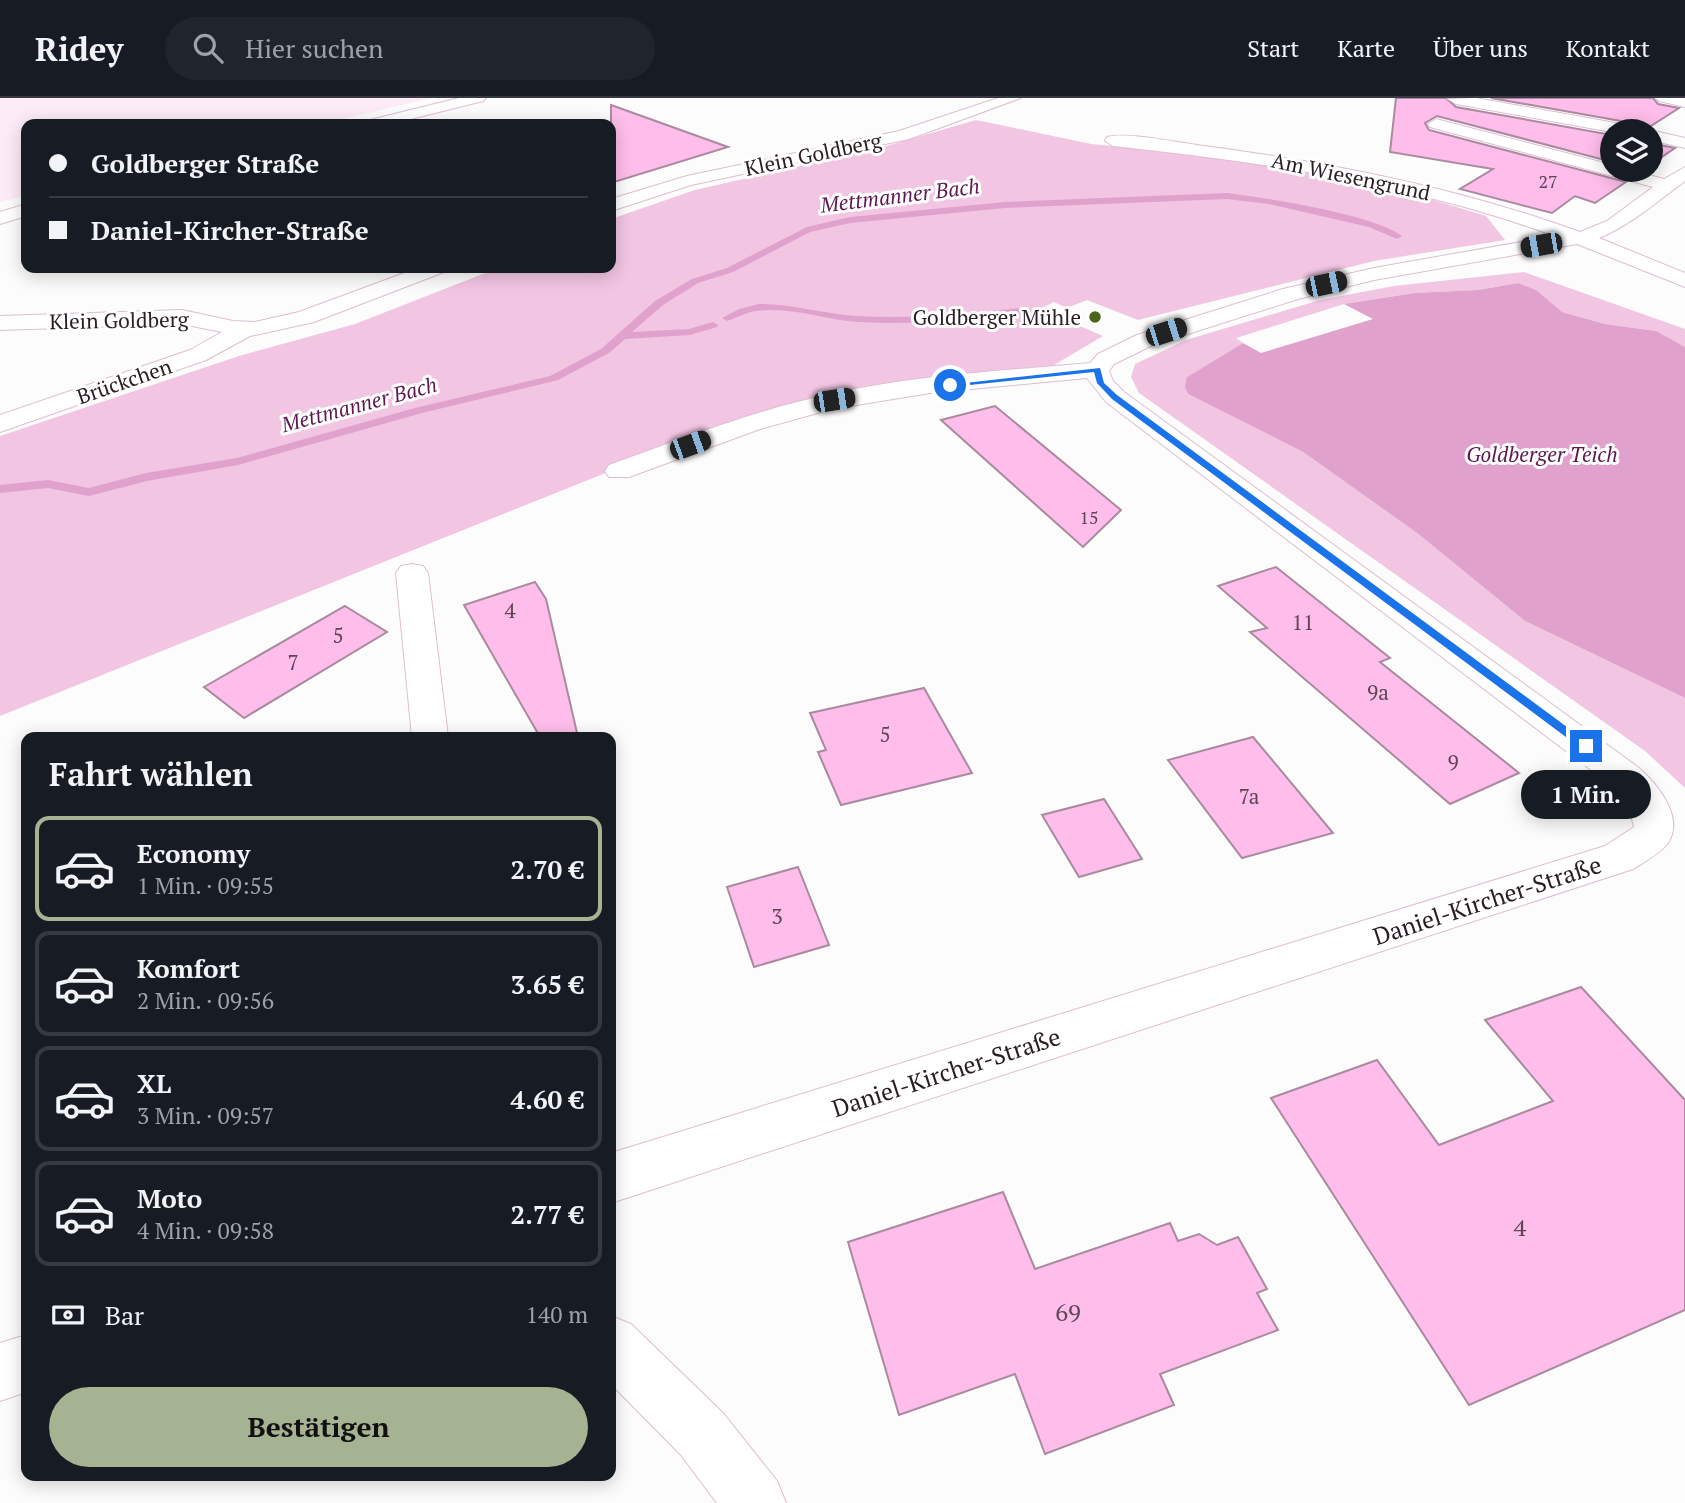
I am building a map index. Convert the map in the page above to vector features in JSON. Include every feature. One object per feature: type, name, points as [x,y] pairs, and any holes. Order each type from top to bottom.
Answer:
[{"type":"street","points":[[392,119],[478,98]]},
{"type":"street","name":"Klein Goldberg","points":[[616,203],[687,181],[903,135],[1013,98]]},
{"type":"street","points":[[1664,98],[1685,102]]},
{"type":"street","points":[[1456,99],[1600,125]]},
{"type":"street","points":[[1436,124],[1670,186]]},
{"type":"street","points":[[1663,138],[1685,143]]},
{"type":"street","name":"Am Wiesengrund","points":[[1113,141],[1228,152],[1344,172],[1417,189],[1585,237],[1685,281]]},
{"type":"street","points":[[619,471],[783,413],[834,400],[910,388],[1097,370],[1106,359],[1145,340],[1291,294],[1374,274],[1585,237],[1614,225],[1670,186],[1685,172]]},
{"type":"street","points":[[0,216],[21,210]]},
{"type":"street","name":"Klein Goldberg","points":[[0,323],[182,317],[245,329],[274,326],[306,317],[424,273]]},
{"type":"street","name":"Brückchen","points":[[0,424],[198,355],[245,329]]},
{"type":"street","name":"Daniel-Kircher-Straße","points":[[616,1176],[1619,858],[1653,834],[1656,821],[1646,798],[1608,763],[1115,397],[1101,383],[1097,370]]},
{"type":"street","points":[[412,573],[429,732]]},
{"type":"street","points":[[616,1349],[702,1434],[755,1503]]},
{"type":"street","points":[[0,1372],[21,1366]]},
{"type":"shaded area","points":[[0,98],[431,98],[343,119],[21,119],[21,197],[0,202]]},
{"type":"shaded area","points":[[976,120],[1091,144],[1255,160],[1404,191],[1486,216],[1505,240],[1374,261],[1138,320],[1087,300],[1067,308],[1054,302],[1040,309],[1103,336],[1049,368],[745,417],[0,716],[0,436],[239,356],[355,324],[485,273],[616,273],[616,217],[695,190],[883,147]]},
{"type":"shaded area","points":[[1524,272],[1685,329],[1685,347],[1655,331],[1605,324],[1562,312],[1535,290],[1518,283],[1478,290],[1414,293],[1344,304],[1236,338],[1243,343],[1187,377],[1188,394],[1303,452],[1417,533],[1525,621],[1685,698],[1685,788],[1645,751],[1139,393],[1131,377],[1135,364],[1186,340],[1320,300],[1394,286]]},
{"type":"water","name":"Goldberger Teich","points":[[1518,283],[1536,290],[1562,312],[1605,324],[1656,331],[1685,347],[1685,698],[1525,621],[1417,533],[1303,452],[1188,394],[1185,387],[1187,377],[1243,343],[1261,353],[1373,319],[1344,304],[1414,293],[1478,290]]},
{"type":"building","points":[[1396,98],[1446,98],[1456,107],[1600,133],[1600,159],[1437,116],[1425,123],[1429,130],[1600,175],[1600,182],[1626,182],[1595,203],[1575,196],[1552,213],[1460,189],[1493,169],[1390,152]]},
{"type":"building","points":[[1491,98],[1653,98],[1658,104],[1679,108],[1662,119],[1609,119]]},
{"type":"building","points":[[611,105],[728,147],[616,181],[616,119],[611,119]]},
{"type":"building","points":[[1663,146],[1675,148],[1663,156]]},
{"type":"building","points":[[995,406],[1121,510],[1083,547],[941,420]]},
{"type":"building","points":[[1276,567],[1390,658],[1380,662],[1519,773],[1450,804],[1250,632],[1267,628],[1218,586]]},
{"type":"building","points":[[535,582],[546,599],[577,732],[537,732],[464,605]]},
{"type":"building","points":[[345,606],[387,632],[244,718],[204,687]]},
{"type":"building","points":[[924,688],[972,773],[841,805],[818,752],[826,750],[810,713]]},
{"type":"building","points":[[1253,737],[1333,833],[1242,858],[1168,760]]},
{"type":"building","points":[[1104,799],[1142,859],[1079,877],[1042,815]]},
{"type":"building","points":[[798,867],[829,945],[754,967],[727,887]]},
{"type":"building","points":[[1581,987],[1685,1100],[1685,1310],[1469,1405],[1271,1098],[1377,1060],[1439,1145],[1553,1101],[1485,1020]]},
{"type":"building","points":[[1003,1192],[1035,1269],[1170,1223],[1178,1241],[1199,1234],[1217,1245],[1238,1237],[1267,1289],[1257,1293],[1278,1330],[1160,1374],[1174,1405],[1045,1454],[1015,1374],[899,1415],[848,1242]]},
{"type":"waterway","name":"Mettmanner Bach","points":[[0,489],[48,484],[89,492],[146,477],[238,461],[419,410],[554,378],[605,351],[659,303],[695,281],[730,270],[807,230],[850,220],[1005,205],[1227,196],[1269,201],[1372,225],[1397,236]]},
{"type":"waterway","points":[[727,318],[759,307],[859,319],[940,318],[1020,311]]},
{"type":"waterway","points":[[622,336],[690,332],[713,325]]},
{"type":"place","name":"Goldberger Mühle","points":[[1095,317]]},
{"type":"route","points":[[950,385],[1097,370],[1101,383],[1115,397],[1586,746]]}]
